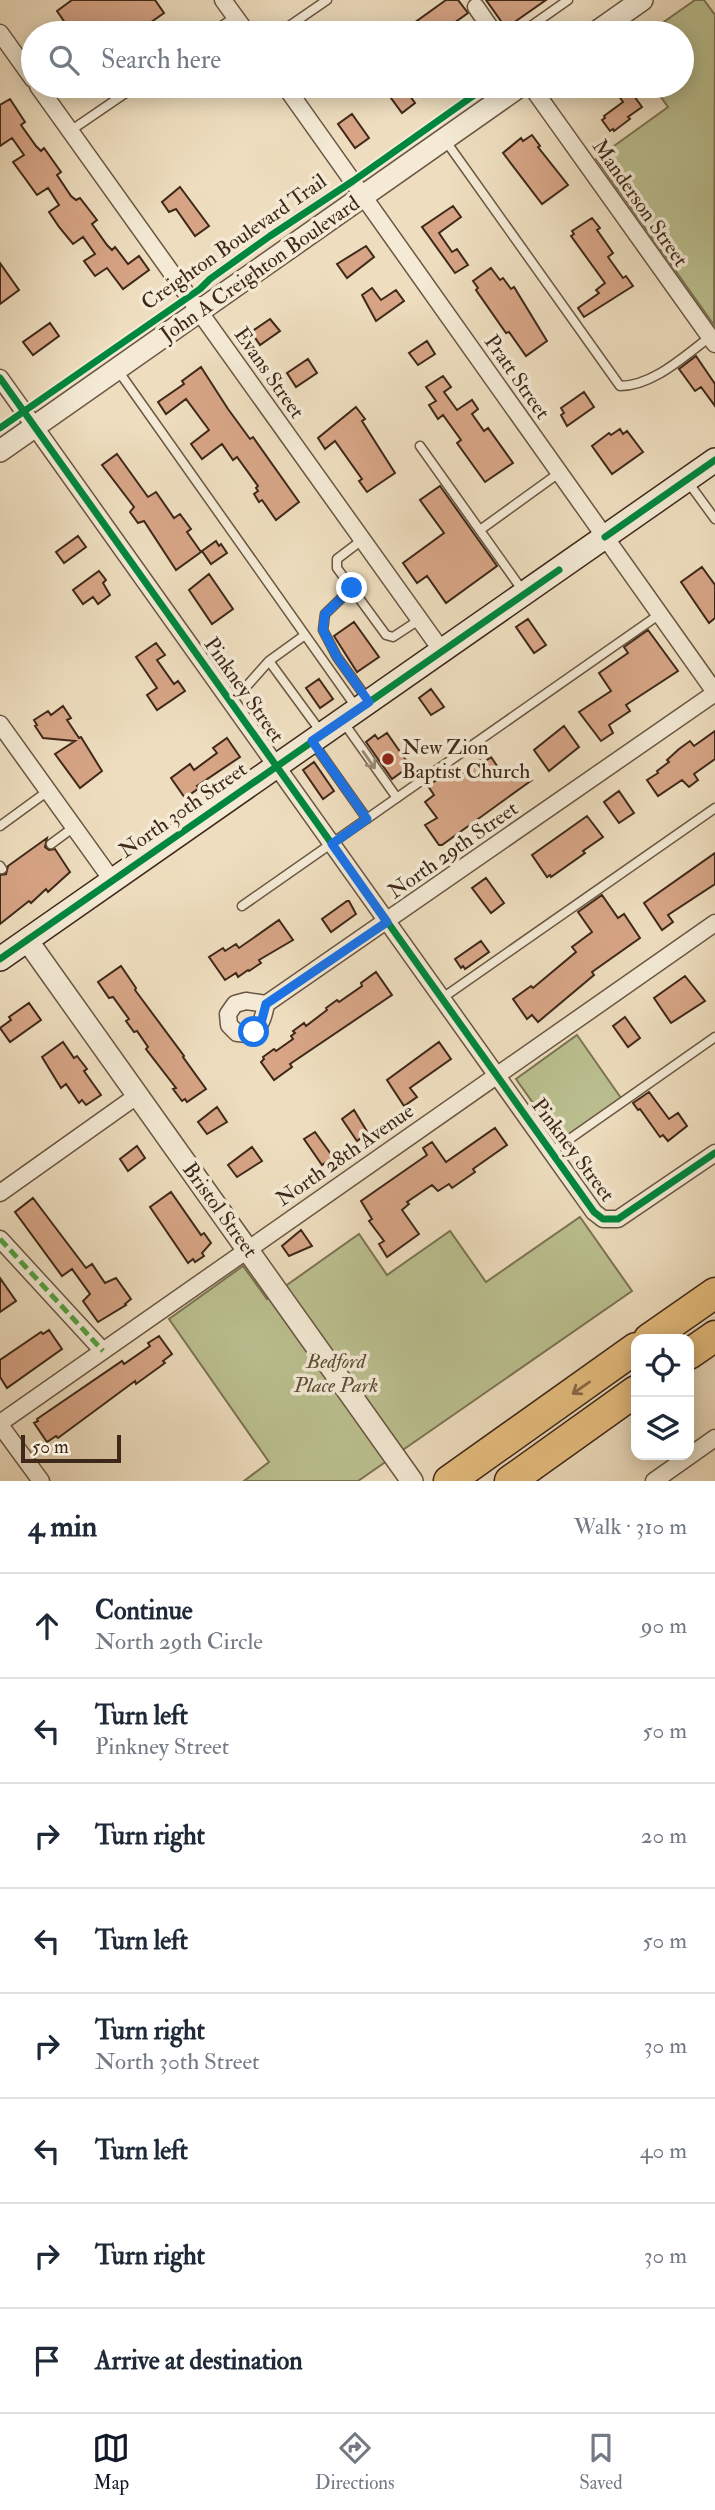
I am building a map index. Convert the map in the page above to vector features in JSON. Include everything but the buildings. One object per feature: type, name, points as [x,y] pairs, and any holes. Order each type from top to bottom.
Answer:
[{"type":"highway","points":[[656,1334],[715,1293]]},
{"type":"highway","points":[[694,1351],[715,1336]]},
{"type":"highway","points":[[449,1481],[631,1352]]},
{"type":"highway","points":[[510,1481],[631,1395]]},
{"type":"main road","name":"North 30th Street","points":[[0,958],[715,460]]},
{"type":"street","points":[[223,0],[238,21]]},
{"type":"street","points":[[612,21],[642,0]]},
{"type":"street","points":[[474,4],[486,21]]},
{"type":"street","points":[[0,33],[21,62]]},
{"type":"street","name":"Evans Street","points":[[47,98],[442,651]]},
{"type":"street","name":"Pratt Street","points":[[294,98],[715,692]]},
{"type":"street","name":"John A Creighton Boulevard","points":[[0,451],[503,98]]},
{"type":"street","name":"Manderson Street","points":[[540,98],[713,341]]},
{"type":"street","name":"Pinkney Street","points":[[0,378],[594,1212],[603,1219],[610,1220],[624,1216],[715,1153]]},
{"type":"street","name":"North 29th Street","points":[[266,1004],[715,692]]},
{"type":"street","points":[[0,724],[112,880]]},
{"type":"street","name":"North 28th Avenue","points":[[0,1424],[715,923]]},
{"type":"street","name":"Bristol Street","points":[[27,940],[412,1481]]},
{"type":"street","points":[[0,1193],[138,1096]]},
{"type":"street","points":[[0,1239],[103,1351]]},
{"type":"street","points":[[0,1424],[41,1481]]},
{"type":"street","points":[[654,1481],[715,1438]]},
{"type":"lane","points":[[296,21],[327,0]]},
{"type":"lane","points":[[538,21],[568,0]]},
{"type":"lane","points":[[229,21],[235,17]]},
{"type":"lane","points":[[70,131],[118,98]]},
{"type":"lane","points":[[445,139],[620,386],[632,386],[659,373],[713,341]]},
{"type":"lane","points":[[117,369],[356,711]]},
{"type":"lane","points":[[421,446],[525,593]]},
{"type":"lane","points":[[480,530],[559,473]]},
{"type":"lane","points":[[687,480],[715,519]]},
{"type":"lane","points":[[362,541],[337,559],[337,568],[386,635],[393,637],[419,620]]},
{"type":"lane","points":[[352,588],[325,614],[323,630],[337,657],[356,711],[397,799]]},
{"type":"lane","points":[[242,906],[660,614]]},
{"type":"lane","points":[[229,699],[245,688],[269,661],[305,635]]},
{"type":"lane","points":[[269,661],[367,819]]},
{"type":"lane","points":[[0,827],[48,791]]},
{"type":"lane","points":[[441,999],[715,808]]},
{"type":"lane","points":[[51,844],[74,827]]},
{"type":"lane","points":[[551,1152],[715,1037]]},
{"type":"green space","points":[[695,0],[704,0],[715,15],[714,325],[596,159],[668,107],[662,98],[694,98],[694,21],[665,21]]},
{"type":"green space","points":[[577,1035],[621,1098],[560,1141],[516,1079]]},
{"type":"green space","name":"Bedford Place Park","points":[[580,1217],[632,1291],[358,1481],[244,1481],[269,1462],[169,1319],[243,1266],[267,1299],[359,1234],[387,1275],[450,1231],[486,1282]]},
{"type":"marked path","points":[[0,1239],[103,1351]]},
{"type":"cycle path","name":"Creighton Boulevard Trail","points":[[0,428],[470,98]]},
{"type":"cycle path","points":[[0,378],[594,1212],[603,1219],[618,1219],[715,1153]]},
{"type":"cycle path","points":[[605,537],[715,460]]},
{"type":"cycle path","points":[[0,959],[559,570]]},
{"type":"place","name":"New Zion Baptist Church","points":[[388,759]]},
{"type":"route","points":[[254,1032],[261,1023],[266,1004],[387,922],[332,844],[367,819],[312,741],[369,702],[337,657],[323,630],[325,614],[352,588]]}]
